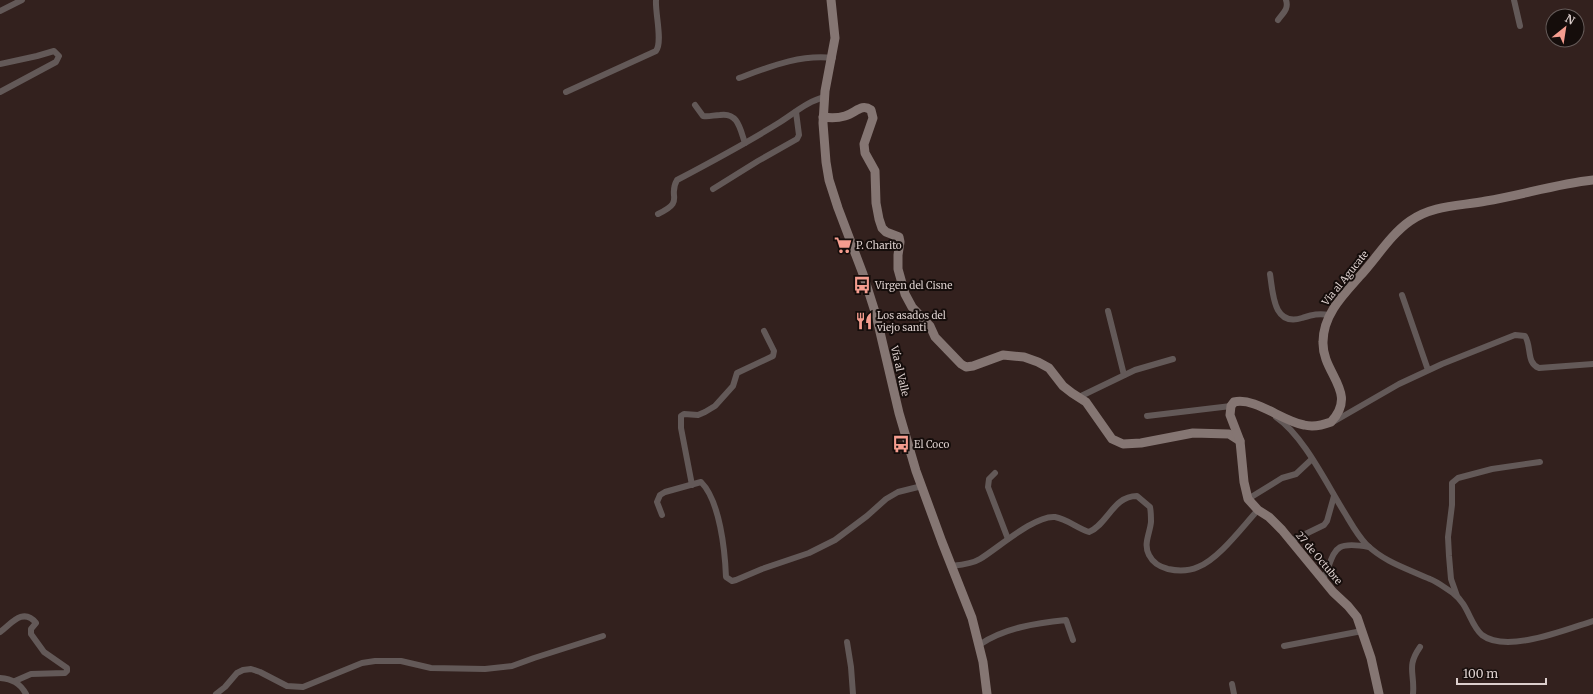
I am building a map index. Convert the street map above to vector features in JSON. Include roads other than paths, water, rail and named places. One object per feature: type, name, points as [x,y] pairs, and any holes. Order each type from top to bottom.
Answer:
[{"type":"street","points":[[0,11],[22,0]]},
{"type":"street","points":[[566,92],[656,51],[659,41],[656,0]]},
{"type":"street","name":"Vía al Valle","points":[[831,0],[836,36],[823,117],[825,156],[829,180],[876,315],[899,413],[922,486],[951,566],[966,601],[979,645],[988,694]]},
{"type":"street","points":[[1278,20],[1286,11],[1288,5],[1286,0]]},
{"type":"street","points":[[1514,0],[1520,26]]},
{"type":"street","points":[[0,64],[37,56],[54,50],[59,56],[56,62],[0,92]]},
{"type":"street","points":[[739,78],[772,65],[802,58],[833,58]]},
{"type":"street","points":[[658,214],[673,205],[675,199],[674,186],[677,180],[745,143],[817,99],[825,98]]},
{"type":"street","points":[[695,106],[703,116],[708,117],[730,114],[734,117],[745,143]]},
{"type":"street","points":[[823,117],[843,117],[862,107],[867,107],[871,110],[873,118],[864,144],[865,153],[875,171],[876,204],[882,228],[886,232],[899,237],[898,269],[905,294],[912,307],[930,326],[935,337],[961,364],[966,367],[981,364],[1003,355],[1024,357],[1038,362],[1048,368],[1063,386],[1086,402],[1112,439],[1123,444],[1193,433],[1229,434],[1240,441]]},
{"type":"street","points":[[713,189],[758,161],[797,140],[800,135],[796,112]]},
{"type":"street","name":"Via al Agucate","points":[[1331,422],[1338,415],[1342,402],[1341,393],[1326,360],[1322,343],[1323,333],[1329,316],[1350,287],[1397,231],[1410,220],[1423,213],[1436,209],[1485,202],[1570,183],[1593,180]]},
{"type":"street","points":[[1270,274],[1278,312],[1286,318],[1300,319],[1316,314],[1329,316]]},
{"type":"street","points":[[1402,295],[1428,370]]},
{"type":"street","points":[[1108,311],[1124,375]]},
{"type":"street","points":[[692,485],[681,428],[681,416],[684,414],[698,415],[705,412],[714,406],[733,386],[737,374],[773,356],[774,351],[764,331]]},
{"type":"street","points":[[1147,416],[1231,406],[1234,402],[1244,402],[1304,425],[1316,425],[1331,422],[1399,384],[1428,370],[1515,334],[1525,336],[1528,340],[1532,362],[1535,366],[1540,368],[1593,364]]},
{"type":"street","points":[[1079,397],[1135,370],[1173,359]]},
{"type":"street","points":[[1231,406],[1230,415],[1240,441],[1244,482],[1248,499],[1282,478],[1296,474],[1312,459]]},
{"type":"street","points":[[1266,410],[1280,420],[1296,437],[1312,459],[1359,535],[1369,547],[1394,563],[1432,580],[1457,596]]},
{"type":"street","points":[[1540,462],[1499,468],[1458,478],[1452,482],[1452,504],[1448,537],[1451,579],[1457,596],[1464,605],[1477,629],[1482,635],[1491,639],[1515,642],[1553,634],[1593,621]]},
{"type":"street","points":[[995,473],[990,479],[988,487],[1008,539]]},
{"type":"street","points":[[662,515],[657,502],[660,495],[665,492],[701,482],[706,487],[718,518],[723,541],[726,577],[732,581],[762,568],[809,553],[835,540],[867,516],[886,499],[898,492],[922,486]]},
{"type":"street","points":[[951,566],[979,560],[1031,524],[1043,519],[1053,517],[1066,521],[1082,530],[1089,532],[1100,525],[1119,502],[1132,496],[1137,496],[1150,507],[1151,523],[1146,543],[1148,554],[1154,562],[1163,568],[1185,570],[1198,567],[1210,560],[1228,544],[1258,510]]},
{"type":"street","points":[[1291,541],[1324,525],[1327,521],[1334,496]]},
{"type":"street","name":"27 de Octubre","points":[[1248,499],[1291,541],[1333,592],[1357,617],[1371,658],[1379,694]]},
{"type":"street","points":[[1323,580],[1331,558],[1335,550],[1339,547],[1352,544],[1369,547]]},
{"type":"street","points":[[0,632],[19,617],[26,616],[36,623],[31,629],[31,634],[44,652],[67,668],[65,673],[31,674],[15,681]]},
{"type":"street","points":[[979,645],[1005,631],[1037,624],[1066,620],[1073,640]]},
{"type":"street","points":[[1284,646],[1362,631]]},
{"type":"street","points":[[216,694],[225,687],[237,673],[243,670],[251,669],[260,672],[287,686],[303,687],[362,663],[375,661],[401,661],[431,668],[485,668],[512,666],[603,636]]},
{"type":"street","points":[[847,642],[851,666],[853,694]]},
{"type":"street","points":[[1413,694],[1411,666],[1412,660],[1420,647]]},
{"type":"street","points":[[0,678],[15,681],[21,686],[26,694]]},
{"type":"street","points":[[1232,684],[1234,694]]},
{"type":"place","name":"P. Charito","points":[[843,245]]},
{"type":"place","name":"Virgen del Cisne","points":[[862,285]]},
{"type":"place","name":"Los asados del viejo santi","points":[[864,321]]},
{"type":"place","name":"El Coco","points":[[901,444]]}]
